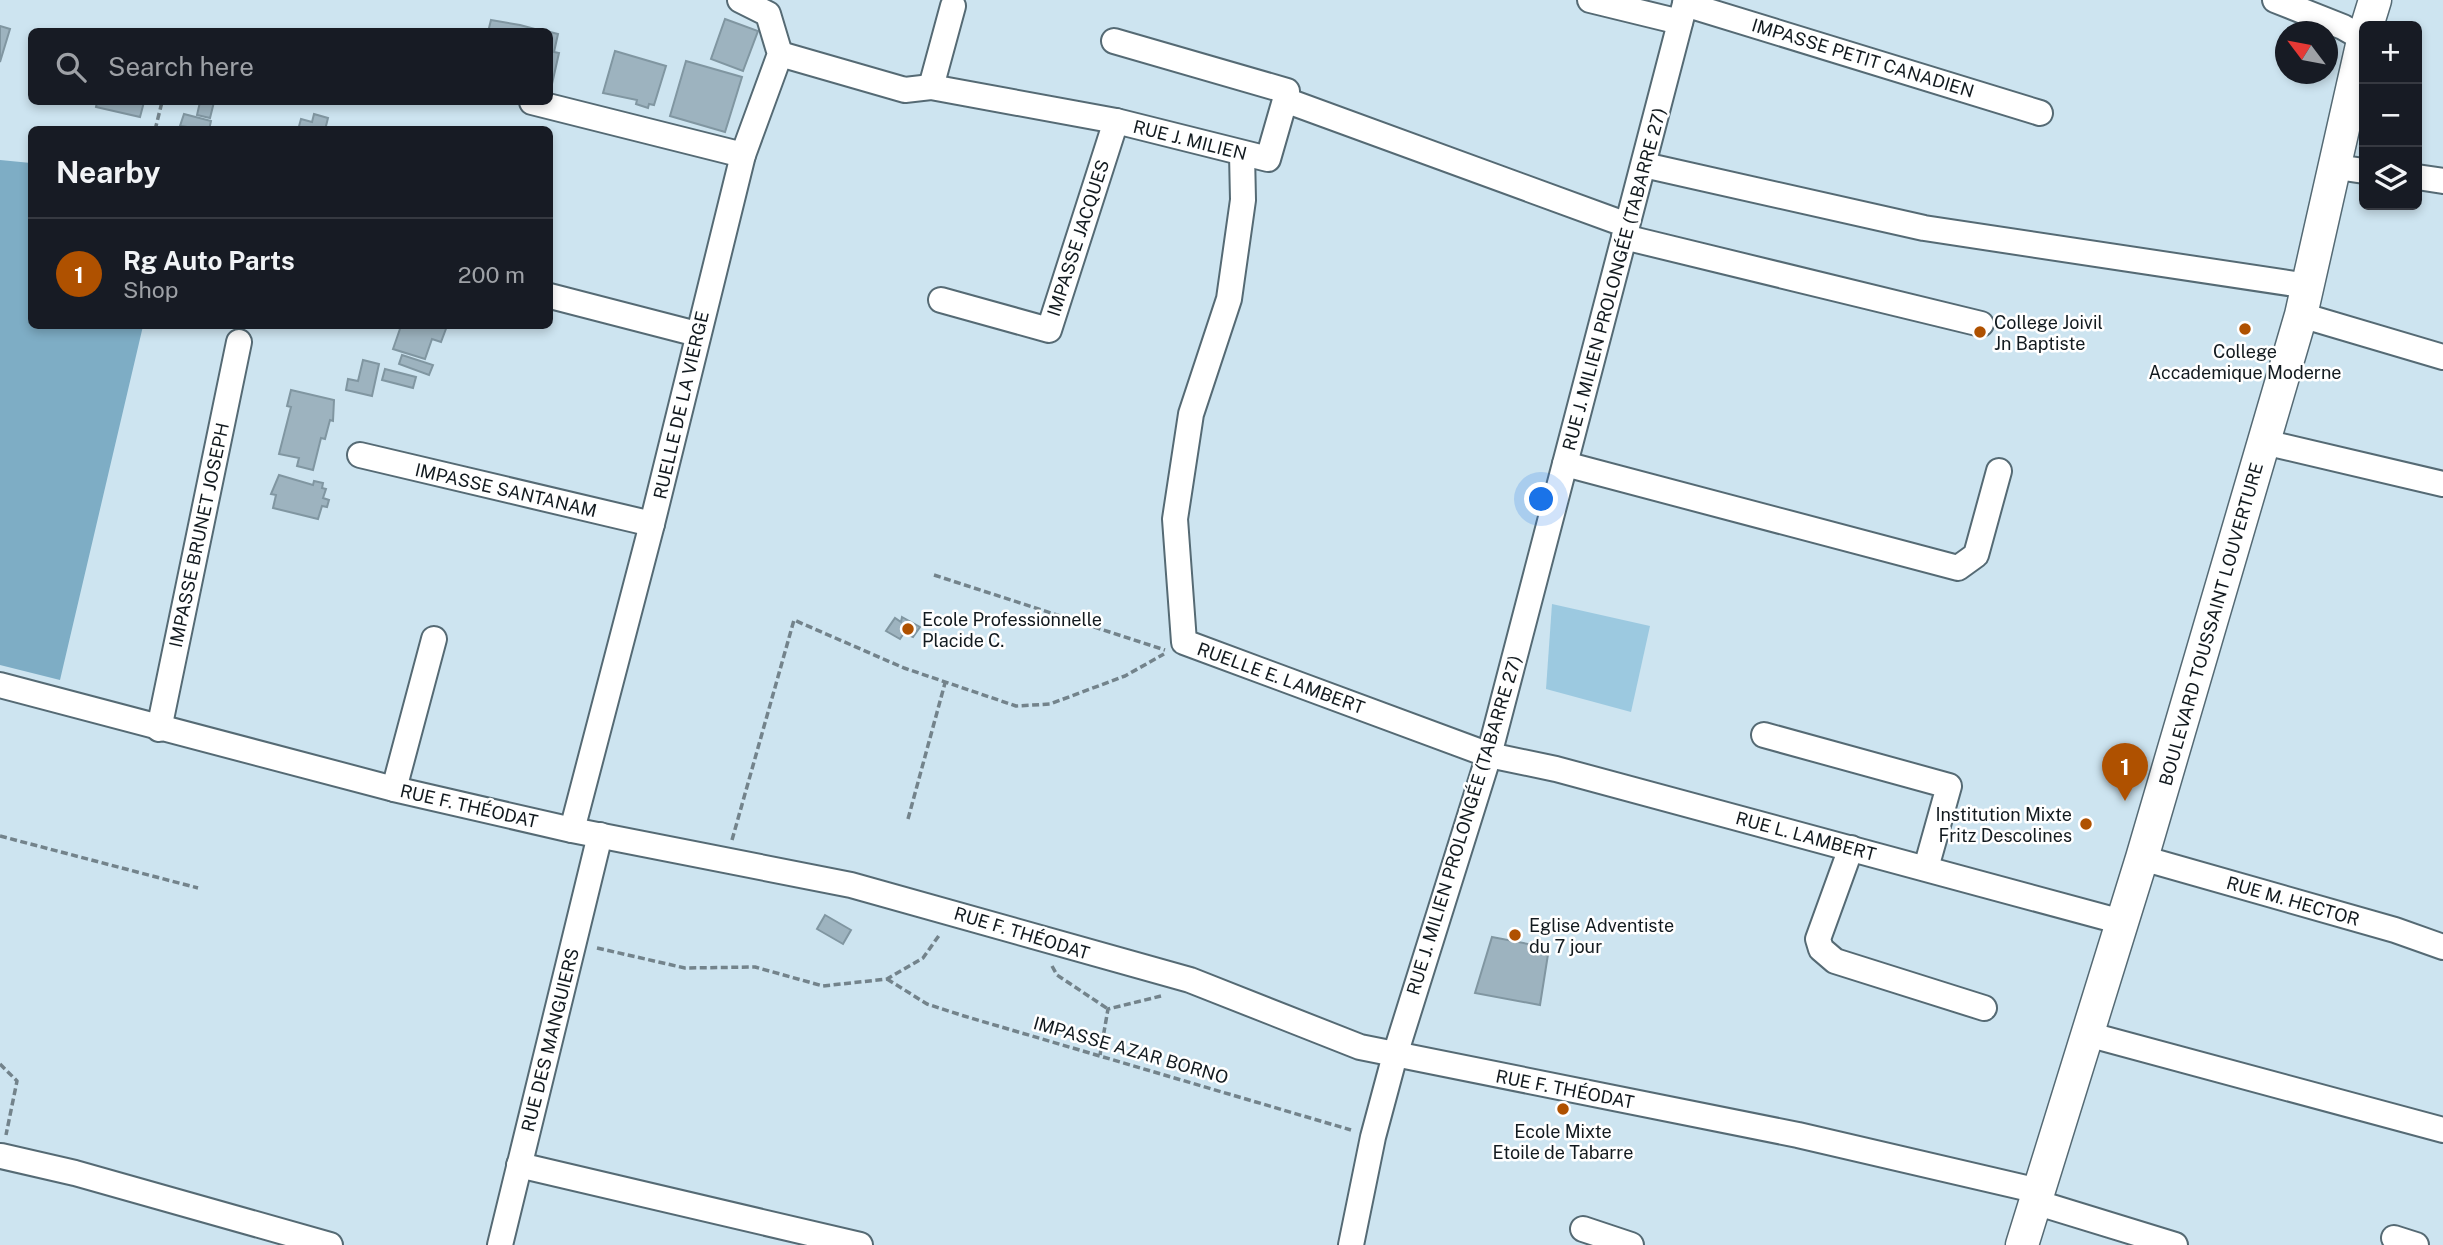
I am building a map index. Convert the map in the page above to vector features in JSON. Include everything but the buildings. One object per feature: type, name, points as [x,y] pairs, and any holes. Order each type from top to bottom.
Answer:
[{"type":"main road","points":[[2369,21],[2375,0]]},
{"type":"main road","name":"BOULEVARD TOUSSAINT LOUVERTURE","points":[[2022,1245],[2142,858],[2264,442],[2298,292],[2350,169],[2359,84]]},
{"type":"street","points":[[740,0],[774,7],[780,54]]},
{"type":"street","name":"IMPASSE PETIT CANADIEN","points":[[1590,0],[1684,9],[2040,113]]},
{"type":"street","points":[[2275,0],[2359,35]]},
{"type":"street","points":[[931,87],[953,6]]},
{"type":"street","name":"RUE J. MILIEN PROLONGÉE (TABARRE 27)","points":[[1351,1245],[1373,1137],[1395,1055],[1489,755],[1684,9]]},
{"type":"street","points":[[1114,41],[1287,91],[1285,100],[1626,231],[1981,324]]},
{"type":"street","name":"RUE J. MILIEN","points":[[780,54],[905,90],[931,87],[1116,121],[1268,159],[1285,100]]},
{"type":"street","name":"RUELLE DE LA VIERGE","points":[[572,830],[652,524],[743,155],[780,54]]},
{"type":"street","points":[[544,105],[743,155]]},
{"type":"street","name":"IMPASSE JACQUES","points":[[942,300],[1049,330],[1116,121]]},
{"type":"street","name":"RUELLE E. LAMBERT","points":[[1242,154],[1243,200],[1229,299],[1191,414],[1175,520],[1184,642],[1489,755]]},
{"type":"street","points":[[1644,164],[1924,228],[2298,292],[2443,358]]},
{"type":"street","points":[[2422,178],[2443,181]]},
{"type":"street","points":[[553,297],[697,334]]},
{"type":"street","name":"IMPASSE BRUNET JOSEPH","points":[[159,729],[239,342]]},
{"type":"street","points":[[2264,442],[2443,484]]},
{"type":"street","name":"IMPASSE SANTANAM","points":[[360,455],[652,524]]},
{"type":"street","points":[[1565,464],[1958,568],[1976,555],[1999,471]]},
{"type":"street","points":[[394,789],[434,639]]},
{"type":"street","name":"RUE F. THÉODAT","points":[[0,685],[394,789],[572,830],[851,885],[952,912],[1037,940],[1190,980],[1360,1047],[1798,1135],[2037,1196],[2175,1245]]},
{"type":"street","points":[[1764,734],[1950,786],[1926,868]]},
{"type":"street","name":"RUE L. LAMBERT","points":[[1489,755],[1556,769],[2122,922]]},
{"type":"street","name":"RUE DES MANGUIERS","points":[[500,1245],[600,835]]},
{"type":"street","points":[[1851,848],[1818,939],[1821,949],[1835,961],[1984,1008]]},
{"type":"street","name":"RUE M. HECTOR","points":[[2142,858],[2395,930],[2443,947]]},
{"type":"street","points":[[2087,1034],[2443,1130]]},
{"type":"street","points":[[1,1156],[75,1173],[330,1245]]},
{"type":"street","points":[[519,1165],[860,1245]]},
{"type":"street","points":[[1583,1229],[1630,1245]]},
{"type":"path","points":[[156,126],[161,105]]},
{"type":"path","points":[[726,860],[794,620],[904,668],[1016,706],[1050,704],[1125,676],[1168,652],[934,575]]},
{"type":"path","points":[[908,819],[945,682]]},
{"type":"path","points":[[0,836],[198,888]]},
{"type":"path","points":[[574,942],[685,968],[754,967],[823,986],[887,979],[923,958],[952,912]]},
{"type":"path","points":[[1037,940],[1057,975],[1108,1009],[1154,1000],[1190,980]]},
{"type":"path","name":"IMPASSE AZAR BORNO","points":[[887,979],[927,1003],[1373,1137]]},
{"type":"path","points":[[1100,1055],[1108,1009]]},
{"type":"path","points":[[0,1064],[17,1082],[1,1156]]},
{"type":"shaded area","points":[[0,160],[28,163],[28,329],[142,329],[60,680],[0,665]]},
{"type":"shaded area","points":[[1552,604],[1650,626],[1631,712],[1546,689]]},
{"type":"place","name":"College Accademique Moderne","points":[[2245,329]]},
{"type":"place","name":"College Joivil Jn Baptiste","points":[[1980,332]]},
{"type":"place","name":"Ecole Professionnelle Placide C.","points":[[908,629]]},
{"type":"place","name":"Rg Auto Parts","points":[[2125,801]]},
{"type":"place","name":"Institution Mixte Fritz Descolines","points":[[2086,824]]},
{"type":"place","name":"Eglise Adventiste du 7 jour","points":[[1515,935]]},
{"type":"place","name":"Ecole Mixte Etoile de Tabarre","points":[[1563,1109]]}]
